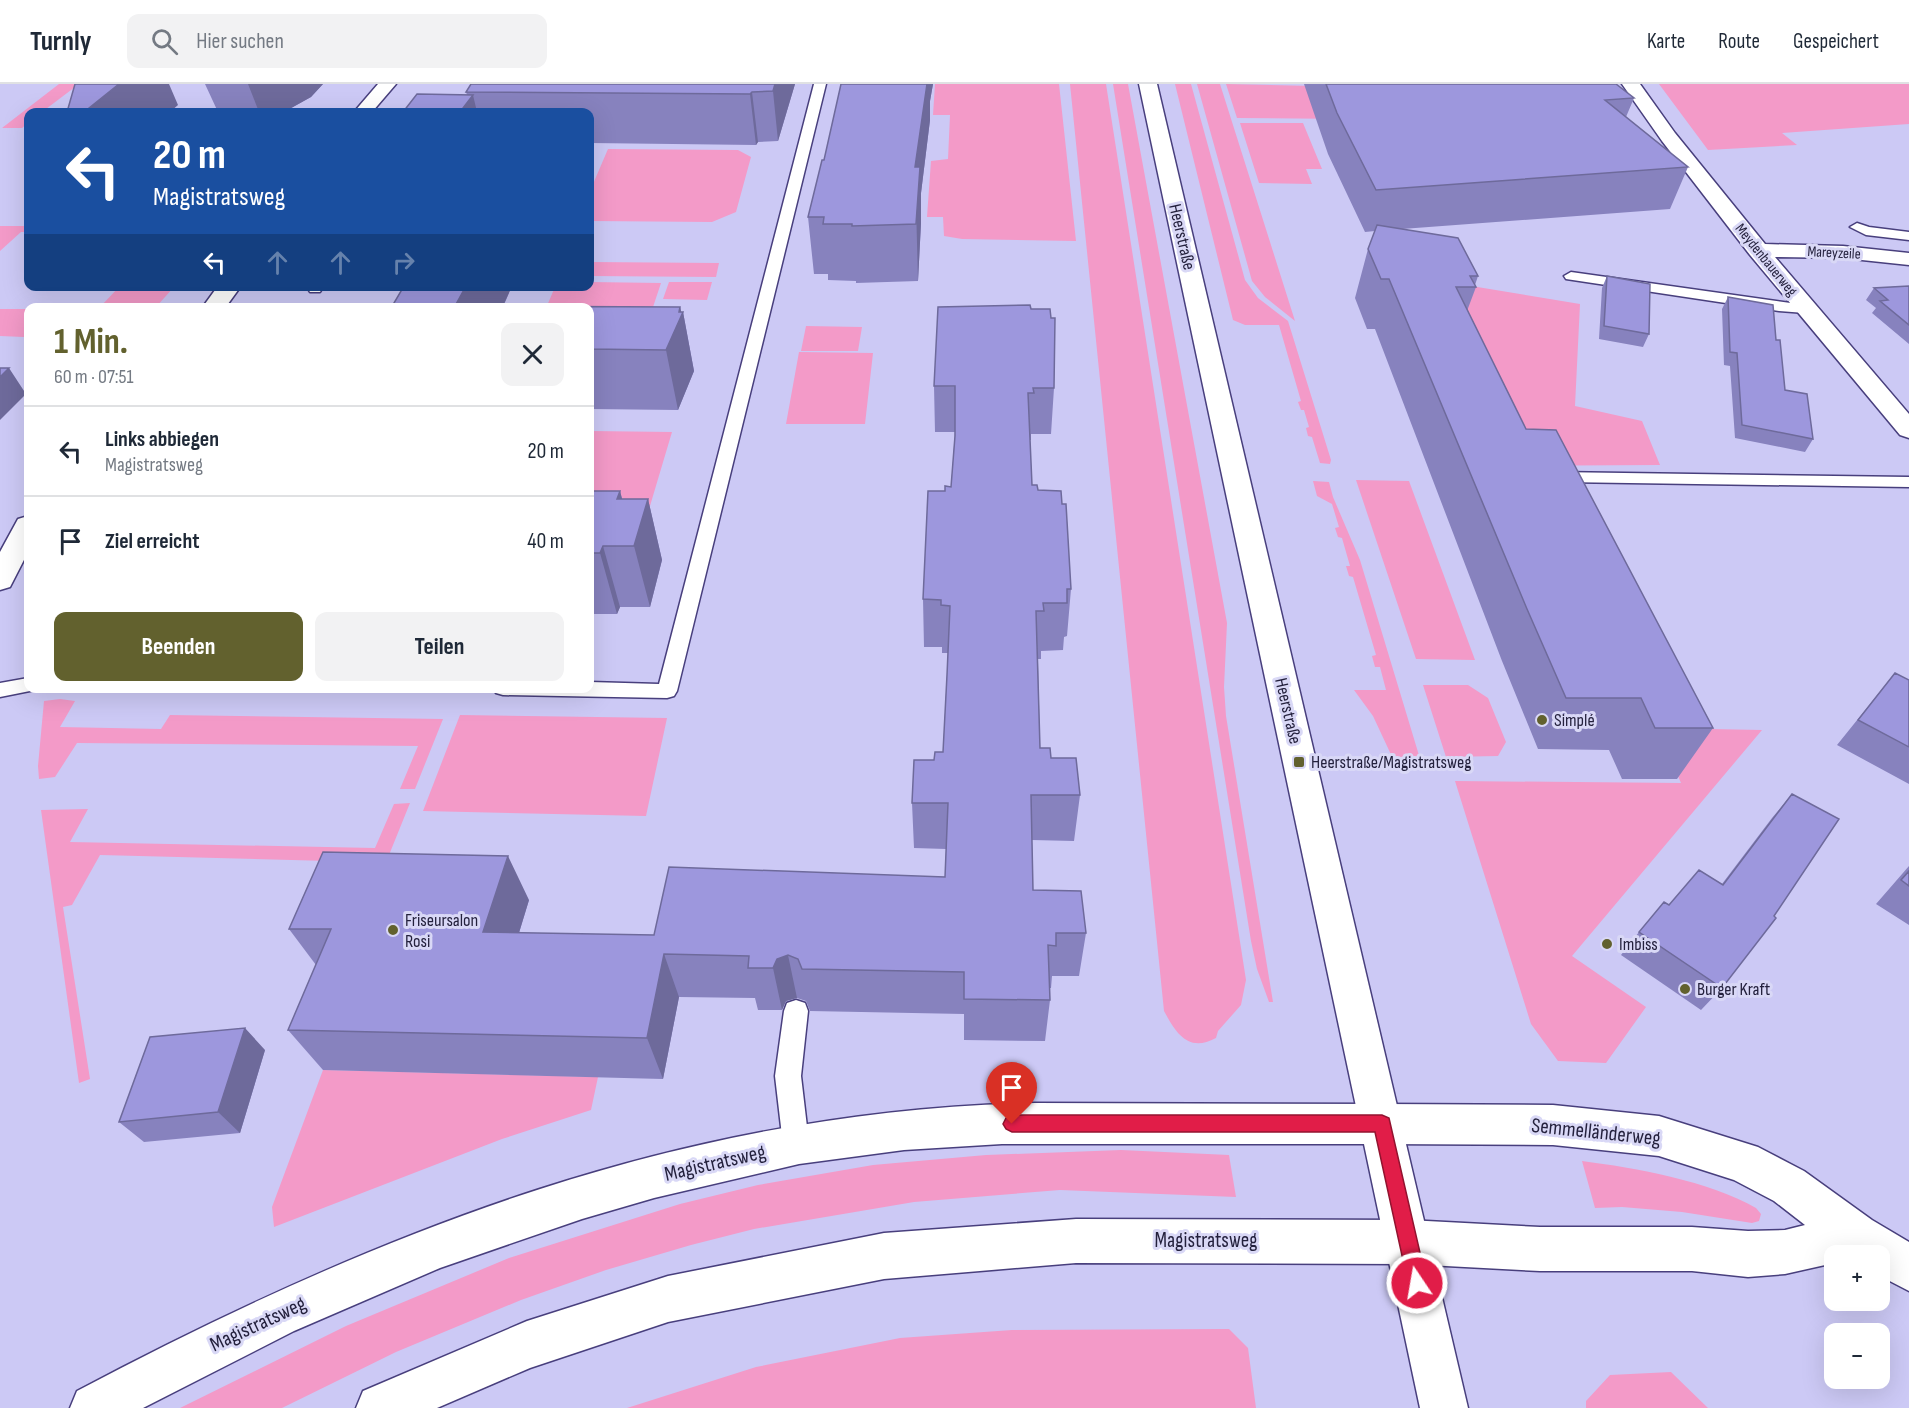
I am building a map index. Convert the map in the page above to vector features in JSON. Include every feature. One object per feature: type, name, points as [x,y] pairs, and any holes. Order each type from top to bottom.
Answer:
[{"type":"street","points":[[366,108],[387,84]]},
{"type":"street","name":"Heerstraße","points":[[1148,84],[1444,1408]]},
{"type":"street","name":"Meydenbauerweg","points":[[1631,84],[1654,118],[1805,309],[1909,430]]},
{"type":"street","name":"Mareyzeile","points":[[1758,250],[1843,252],[1909,259]]},
{"type":"street","points":[[217,303],[226,291]]},
{"type":"street","points":[[12,567],[24,536]]},
{"type":"street","name":"Magistratsweg","points":[[94,1408],[187,1358],[296,1306],[442,1245],[532,1213],[676,1171],[796,1144],[873,1132],[967,1125],[1057,1122],[1382,1124]]},
{"type":"street","name":"Semmelländerweg","points":[[1382,1124],[1553,1125],[1659,1136],[1743,1162],[1789,1186],[1856,1236],[1909,1268]]},
{"type":"street","points":[[1408,1242],[1540,1249],[1692,1249],[1748,1254],[1785,1252],[1856,1236]]},
{"type":"street","name":"Magistratsweg","points":[[380,1408],[527,1345],[668,1299],[884,1256],[1076,1241],[1408,1242]]},
{"type":"lane","points":[[594,690],[667,691],[820,84]]},
{"type":"lane","points":[[1857,227],[1866,231],[1909,236]]},
{"type":"lane","points":[[1571,276],[1805,309]]},
{"type":"lane","points":[[1566,498],[1555,477],[1909,482]]},
{"type":"lane","points":[[0,690],[24,686]]},
{"type":"lane","points":[[796,1011],[788,1076],[796,1144]]},
{"type":"shaded area","points":[[59,84],[79,84],[47,108],[28,108]]},
{"type":"shaded area","points":[[935,84],[1059,84],[1076,241],[962,239],[944,236],[943,217],[927,217],[931,161],[948,159],[950,115],[933,115]]},
{"type":"shaded area","points":[[1070,84],[1106,84],[1246,980],[1241,1005],[1218,1031],[1216,1038],[1206,1042],[1190,1042],[1184,1038],[1173,1027],[1164,1011]]},
{"type":"shaded area","points":[[1113,84],[1128,84],[1227,623],[1224,687],[1226,716],[1273,1002],[1269,1002],[1257,969],[1251,941]]},
{"type":"shaded area","points":[[1175,84],[1191,84],[1245,280],[1258,298],[1288,321],[1331,460],[1330,464],[1320,463],[1312,437],[1308,436],[1306,428],[1309,427],[1304,410],[1301,410],[1298,402],[1301,401],[1279,325],[1245,325],[1233,320]]},
{"type":"shaded area","points":[[1197,84],[1220,84],[1295,321],[1265,297],[1252,281]]},
{"type":"shaded area","points":[[1226,84],[1397,88],[1461,120],[1237,118]]},
{"type":"shaded area","points":[[1659,84],[1909,84],[1909,124],[1782,133],[1797,145],[1708,150]]},
{"type":"shaded area","points":[[24,111],[22,128],[2,128]]},
{"type":"shaded area","points":[[1240,123],[1303,123],[1322,169],[1306,169],[1312,184],[1259,183]]},
{"type":"shaded area","points":[[608,149],[738,150],[751,157],[736,212],[712,222],[594,221],[594,182]]},
{"type":"shaded area","points":[[0,226],[24,226],[24,232],[21,232],[0,251]]},
{"type":"shaded area","points":[[594,262],[719,263],[716,277],[594,276]]},
{"type":"shaded area","points":[[594,282],[661,283],[642,340],[594,310],[594,303],[548,303],[553,291],[594,291]]},
{"type":"shaded area","points":[[669,282],[712,282],[707,300],[663,299]]},
{"type":"shaded area","points":[[1447,282],[1580,304],[1575,406],[1642,421],[1660,465],[1499,466]]},
{"type":"shaded area","points":[[115,291],[170,291],[160,303],[104,303]]},
{"type":"shaded area","points":[[0,309],[24,309],[24,337],[0,336]]},
{"type":"shaded area","points":[[806,326],[862,327],[858,351],[801,351]]},
{"type":"shaded area","points":[[799,352],[873,353],[865,424],[786,424]]},
{"type":"shaded area","points":[[594,431],[672,432],[647,516],[594,515]]},
{"type":"shaded area","points":[[1356,480],[1409,481],[1475,660],[1416,659]]},
{"type":"shaded area","points":[[1313,481],[1329,482],[1333,497],[1360,560],[1421,762],[1394,761],[1373,716],[1354,690],[1386,690],[1380,667],[1375,667],[1372,656],[1376,655],[1353,577],[1349,576],[1346,566],[1350,566],[1342,538],[1338,537],[1335,528],[1339,527],[1332,504],[1317,496]]},
{"type":"shaded area","points":[[1423,685],[1468,685],[1488,698],[1506,742],[1498,756],[1446,757]]},
{"type":"shaded area","points":[[60,699],[75,701],[60,727],[161,729],[170,715],[443,719],[415,789],[400,789],[418,746],[77,743],[55,777],[39,779],[38,766],[44,701]]},
{"type":"shaded area","points":[[460,715],[667,718],[646,816],[423,811]]},
{"type":"shaded area","points":[[1657,728],[1762,730],[1572,956],[1646,1007],[1606,1063],[1558,1061],[1531,1024],[1455,781],[1681,783]]},
{"type":"shaded area","points":[[410,803],[372,897],[367,862],[100,855],[72,905],[63,907],[90,1079],[79,1083],[41,810],[88,809],[70,842],[375,848],[394,804]]},
{"type":"shaded area","points":[[323,1070],[598,1077],[591,1110],[502,1139],[274,1227],[272,1207]]},
{"type":"shaded area","points":[[1121,1150],[1229,1155],[1236,1197],[1060,1190],[914,1202],[754,1229],[606,1270],[521,1300],[396,1352],[282,1408],[180,1408],[346,1326],[509,1258],[680,1204],[758,1185],[873,1165],[986,1155]]},
{"type":"shaded area","points":[[1582,1161],[1672,1177],[1717,1190],[1756,1208],[1761,1214],[1759,1221],[1752,1223],[1682,1212],[1622,1207],[1595,1208]]},
{"type":"shaded area","points":[[1229,1329],[1248,1348],[1256,1408],[627,1408],[756,1367],[900,1338],[1012,1330]]},
{"type":"shaded area","points":[[1671,1372],[1708,1408],[1586,1408],[1586,1401],[1610,1375]]},
{"type":"building","points":[[75,84],[119,84],[89,108],[68,108]]},
{"type":"building","points":[[471,84],[775,84],[773,91],[750,94],[466,92]]},
{"type":"building","points":[[841,84],[927,84],[915,167],[920,167],[916,224],[852,226],[852,224],[823,224],[824,217],[808,217],[822,160],[824,160]]},
{"type":"building","points":[[1326,84],[1616,84],[1634,98],[1605,100],[1688,167],[1376,190],[1337,113]]},
{"type":"building","points":[[417,94],[473,95],[463,108],[406,108]]},
{"type":"building","points":[[1377,225],[1458,238],[1478,276],[1470,276],[1476,287],[1456,287],[1526,429],[1556,430],[1713,728],[1655,728],[1641,698],[1566,698],[1389,279],[1381,279],[1368,249]]},
{"type":"building","points":[[1607,276],[1650,284],[1649,334],[1604,326]]},
{"type":"building","points":[[1909,286],[1909,325],[1880,301],[1888,300],[1874,288]]},
{"type":"building","points":[[401,291],[463,291],[457,303],[394,303]]},
{"type":"building","points":[[1728,297],[1773,305],[1776,340],[1780,340],[1785,390],[1807,394],[1813,439],[1742,425],[1737,353],[1730,352]]},
{"type":"building","points":[[1030,305],[1031,309],[1050,309],[1051,318],[1055,318],[1054,388],[1033,388],[1034,393],[1028,393],[1032,485],[1037,485],[1038,490],[1061,491],[1062,504],[1066,504],[1071,589],[1067,589],[1067,603],[1043,603],[1044,611],[1036,611],[1040,748],[1050,748],[1051,758],[1076,758],[1080,795],[1031,795],[1033,890],[1081,891],[1086,933],[1056,933],[1056,946],[1048,945],[1050,1000],[964,999],[964,972],[802,969],[798,959],[788,955],[777,959],[773,968],[748,968],[749,956],[664,954],[647,1038],[288,1030],[331,929],[289,929],[323,852],[508,856],[483,932],[654,935],[669,867],[945,877],[948,803],[912,803],[914,760],[934,760],[935,752],[943,752],[950,606],[941,605],[941,600],[923,599],[928,491],[945,491],[945,486],[951,487],[955,436],[955,386],[934,386],[938,307]]},
{"type":"building","points":[[594,307],[680,307],[679,312],[683,312],[666,350],[594,349]]},
{"type":"building","points":[[0,368],[9,368],[0,377]]},
{"type":"building","points":[[594,491],[620,491],[617,499],[648,499],[634,546],[603,546],[600,553],[594,553]]},
{"type":"building","points":[[1895,673],[1909,680],[1909,747],[1858,720]]},
{"type":"building","points":[[1792,794],[1839,819],[1774,916],[1776,918],[1722,988],[1639,932],[1664,902],[1669,905],[1699,870],[1723,885]]},
{"type":"building","points":[[1909,871],[1909,886],[1901,880]]},
{"type":"building","points":[[245,1028],[218,1112],[119,1122],[150,1037]]},
{"type":"place","name":"Simplé","points":[[1542,720]]},
{"type":"place","name":"Heerstraße/Magistratsweg","points":[[1299,762]]},
{"type":"place","name":"Friseursalon Rosi","points":[[393,930]]},
{"type":"place","name":"Imbiss","points":[[1607,944]]},
{"type":"place","name":"Burger Kraft","points":[[1685,989]]},
{"type":"route","points":[[1012,1124],[1057,1122],[1382,1124],[1417,1283]]}]
